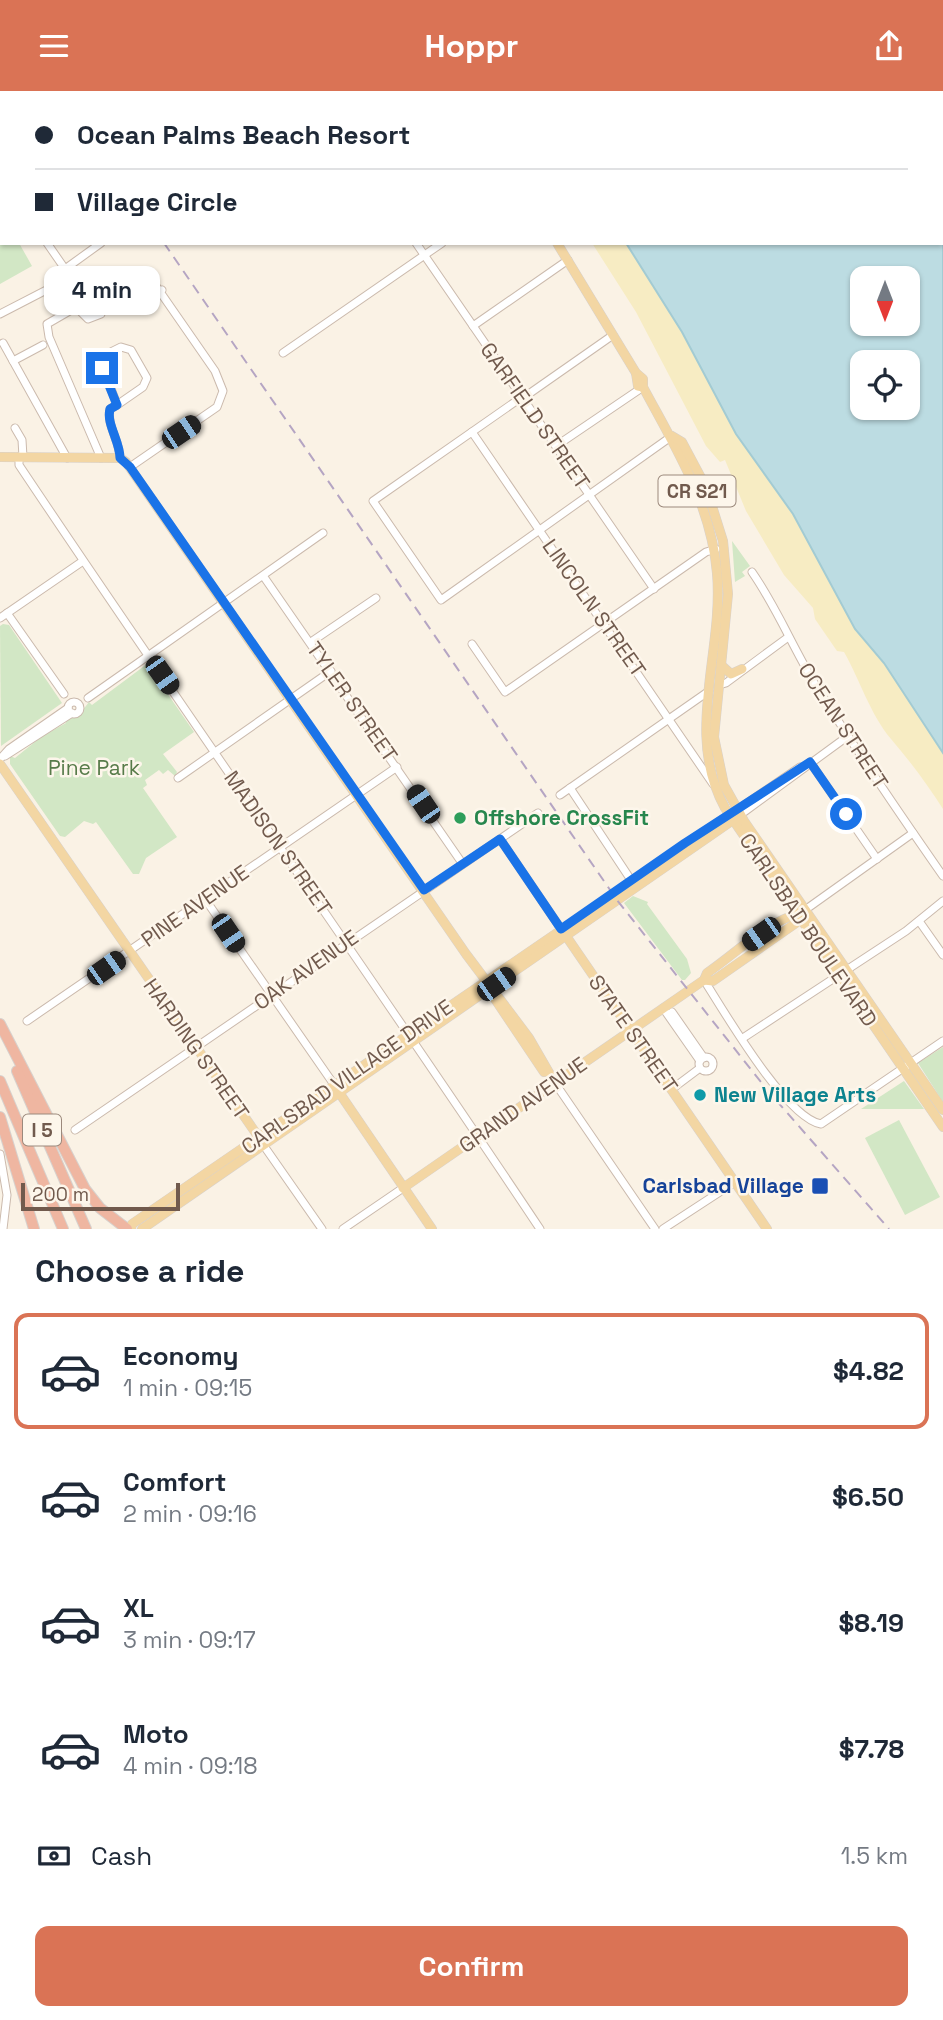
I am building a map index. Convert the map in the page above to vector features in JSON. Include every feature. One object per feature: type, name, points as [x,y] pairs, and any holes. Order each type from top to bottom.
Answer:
[{"type":"highway","points":[[0,1024],[85,1189],[100,1208],[129,1229]]},
{"type":"highway","name":"I 5","points":[[0,1031],[86,1229]]},
{"type":"highway","name":"I 5","points":[[0,1081],[63,1229]]},
{"type":"highway","points":[[0,1117],[34,1229]]},
{"type":"main road","name":"CARLSBAD BOULEVARD","points":[[558,245],[636,373],[638,386],[643,387],[672,436],[682,442],[706,487],[728,594],[714,720],[714,746],[735,815]]},
{"type":"main road","points":[[0,457],[120,458],[130,467],[488,985],[529,1038],[555,1083]]},
{"type":"main road","name":"CARLSBAD BOULEVARD","points":[[719,548],[718,596],[706,743],[714,786],[907,1066],[943,1127]]},
{"type":"main road","points":[[712,659],[714,680],[719,685]]},
{"type":"main road","points":[[721,665],[731,674],[741,669]]},
{"type":"main road","points":[[709,691],[714,720]]},
{"type":"main road","name":"HARDING STREET","points":[[1,760],[261,1142]]},
{"type":"main road","name":"CARLSBAD VILLAGE DRIVE","points":[[142,1229],[188,1198],[261,1142],[735,815]]},
{"type":"main road","name":"GRAND AVENUE","points":[[403,1188],[704,980],[707,973],[761,934],[790,915],[801,912]]},
{"type":"main road","name":"STATE STREET","points":[[563,932],[767,1229]]},
{"type":"main road","name":"CARLSBAD BOULEVARD","points":[[907,1066],[943,1110]]},
{"type":"main road","points":[[337,1089],[432,1229]]},
{"type":"main road","name":"CARLSBAD VILLAGE DRIVE","points":[[129,1229],[132,1224],[178,1193],[261,1142]]},
{"type":"main road","points":[[188,1198],[192,1184]]},
{"type":"main road","points":[[175,1207],[178,1193]]},
{"type":"street","points":[[0,314],[58,284],[64,277],[65,269],[48,245]]},
{"type":"street","points":[[65,269],[98,245]]},
{"type":"street","name":"GARFIELD STREET","points":[[417,245],[654,589]]},
{"type":"street","points":[[283,353],[439,245]]},
{"type":"street","points":[[473,326],[568,260]]},
{"type":"street","points":[[101,458],[46,330],[50,322],[99,294],[143,273],[151,275],[221,381],[223,391],[217,407],[130,467]]},
{"type":"street","points":[[135,308],[162,290]]},
{"type":"street","points":[[76,307],[88,319],[101,314],[104,303],[99,294]]},
{"type":"street","points":[[613,335],[373,501],[441,600],[672,436]]},
{"type":"street","points":[[3,343],[67,458]]},
{"type":"street","points":[[13,361],[43,345]]},
{"type":"street","points":[[117,405],[101,361],[105,355],[124,347],[131,350],[147,375],[147,381],[117,405],[110,409],[108,418],[120,444],[120,458]]},
{"type":"street","points":[[556,446],[643,387]]},
{"type":"street","name":"MADISON STREET","points":[[15,428],[22,440],[19,465],[540,1229]]},
{"type":"street","name":"LINCOLN STREET","points":[[472,432],[714,786]]},
{"type":"street","points":[[1,760],[9,749],[225,604],[323,533]]},
{"type":"street","points":[[472,644],[505,692],[654,589],[719,548]]},
{"type":"street","points":[[74,706],[3,616],[83,561]]},
{"type":"street","name":"OCEAN STREET","points":[[752,572],[785,624],[787,638],[848,736],[943,876]]},
{"type":"street","name":"TYLER STREET","points":[[264,577],[462,863]]},
{"type":"street","points":[[311,642],[376,598]]},
{"type":"street","points":[[719,685],[726,683],[741,669],[787,638]]},
{"type":"street","points":[[178,778],[331,671]]},
{"type":"street","points":[[560,795],[709,691]]},
{"type":"street","name":"CARLSBAD VILLAGE DRIVE","points":[[735,815],[790,781],[810,762],[848,736]]},
{"type":"street","points":[[810,762],[877,859]]},
{"type":"street","name":"PINE AVENUE","points":[[27,1021],[397,767]]},
{"type":"street","points":[[569,788],[634,884]]},
{"type":"street","name":"OAK AVENUE","points":[[75,1129],[538,813]]},
{"type":"street","name":"GRAND AVENUE","points":[[801,912],[913,833]]},
{"type":"street","name":"STATE STREET","points":[[500,839],[563,932]]},
{"type":"street","points":[[205,899],[337,1089]]},
{"type":"street","points":[[743,1038],[919,921],[943,901]]},
{"type":"street","points":[[919,921],[943,954]]},
{"type":"street","points":[[704,980],[785,1099],[805,1118],[821,1124],[943,1041]]},
{"type":"street","points":[[665,1007],[701,1063],[672,1089]]},
{"type":"street","points":[[555,1083],[655,1229]]},
{"type":"street","name":"HARDING STREET","points":[[261,1142],[322,1229]]},
{"type":"street","points":[[0,1154],[7,1211],[3,1229]]},
{"type":"street","points":[[663,1229],[735,1182]]},
{"type":"street","name":"GRAND AVENUE","points":[[343,1229],[403,1188]]},
{"type":"green space","points":[[0,245],[20,245],[32,266],[0,284]]},
{"type":"green space","points":[[732,541],[750,566],[742,572],[745,576],[735,582]]},
{"type":"green space","points":[[9,625],[62,703],[1,746],[0,626]]},
{"type":"green space","name":"Pine Park","points":[[147,664],[194,732],[163,754],[177,772],[175,776],[168,770],[163,774],[159,770],[145,780],[147,785],[143,788],[177,837],[146,858],[139,874],[133,874],[96,822],[93,824],[84,821],[65,837],[60,836],[10,764],[10,756],[15,758],[41,737],[66,723],[65,720],[79,715],[89,702],[92,705]]},
{"type":"green space","points":[[633,896],[648,902],[687,959],[691,973],[685,980],[682,980],[624,903]]},
{"type":"green space","points":[[943,1047],[943,1102],[918,1063]]},
{"type":"green space","points":[[904,1081],[924,1109],[861,1109]]},
{"type":"green space","points":[[899,1120],[940,1197],[905,1215],[865,1138]]},
{"type":"sand","points":[[593,245],[627,245],[682,331],[736,434],[793,514],[855,629],[884,663],[943,753],[943,809],[884,729],[844,652],[837,651],[815,619],[813,608],[784,575],[746,511],[725,460],[720,462],[706,446],[636,312]]},
{"type":"water","points":[[627,245],[943,245],[943,753],[884,663],[855,629],[793,514],[736,434],[682,332]]},
{"type":"railway","points":[[165,245],[617,900],[768,1091],[889,1229]]},
{"type":"place","name":"Offshore CrossFit","points":[[460,818]]},
{"type":"place","name":"New Village Arts","points":[[700,1095]]},
{"type":"place","name":"Carlsbad Village","points":[[820,1186]]},
{"type":"route","points":[[102,368],[117,405],[110,409],[108,418],[120,444],[120,458],[130,467],[424,890],[500,839],[561,929],[665,856],[810,762],[846,814]]}]
